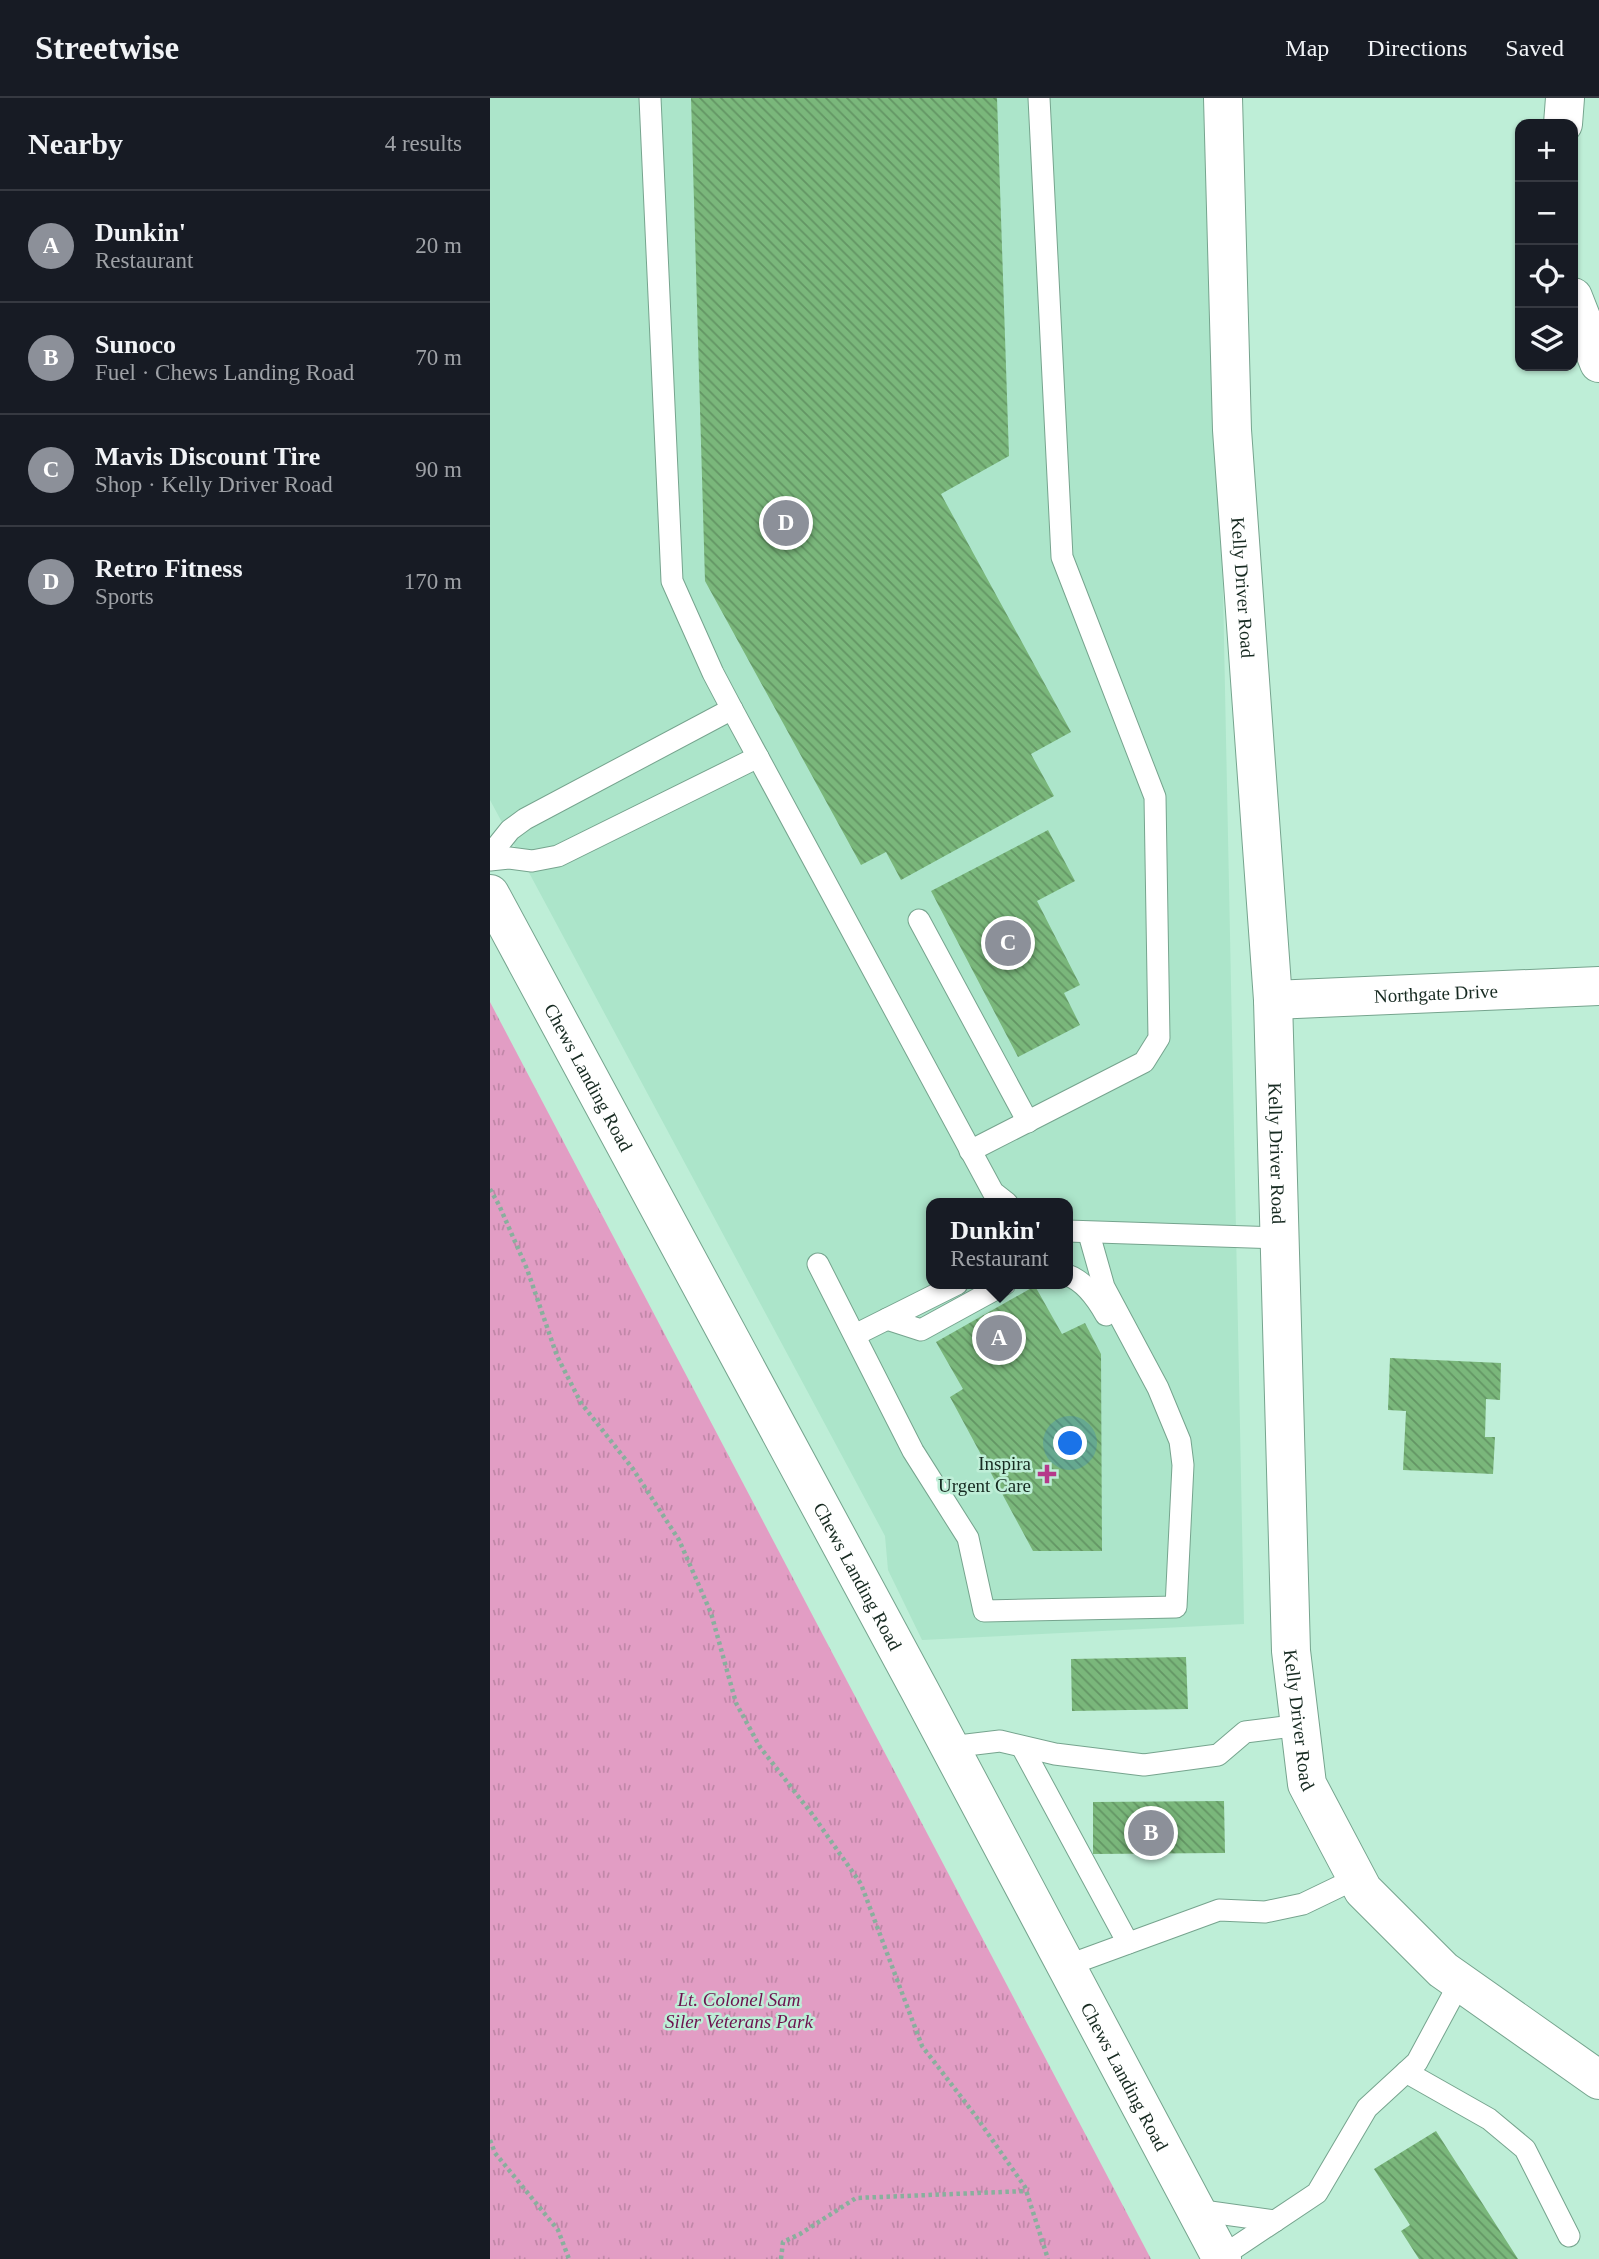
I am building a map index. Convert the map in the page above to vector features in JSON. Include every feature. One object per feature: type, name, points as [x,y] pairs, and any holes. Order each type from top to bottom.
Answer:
[{"type":"street","name":"Kelly Driver Road","points":[[1223,98],[1232,430],[1273,1000],[1291,1651],[1307,1784],[1363,1890],[1443,1970],[1599,2080]]},
{"type":"street","points":[[1563,119],[1565,98]]},
{"type":"street","points":[[1577,308],[1599,363]]},
{"type":"street","name":"Chews Landing Road","points":[[490,894],[950,1747],[1221,2258]]},
{"type":"street","name":"Northgate Drive","points":[[1273,1000],[1599,986]]},
{"type":"lane","points":[[650,98],[672,581],[732,709],[970,1151],[993,1192],[1001,1198]]},
{"type":"lane","points":[[970,1151],[1144,1062],[1159,1038],[1155,797],[1062,557],[1039,98]]},
{"type":"lane","points":[[490,858],[510,830],[526,819],[732,709]]},
{"type":"lane","points":[[490,858],[531,862],[558,856],[758,757]]},
{"type":"lane","points":[[919,920],[1028,1122]]},
{"type":"lane","points":[[1073,1232],[1280,1238]]},
{"type":"lane","points":[[818,1265],[913,1451],[968,1538],[984,1612],[1176,1607],[1183,1465],[1180,1441],[1158,1388],[1104,1287],[1089,1234]]},
{"type":"lane","points":[[1073,1277],[1099,1302],[1180,1441]]},
{"type":"lane","points":[[855,1335],[947,1289]]},
{"type":"lane","points":[[887,1319],[921,1330],[996,1289]]},
{"type":"lane","points":[[950,1747],[1000,1741],[1055,1755],[1144,1765],[1218,1755],[1245,1732],[1300,1725]]},
{"type":"lane","points":[[1022,1747],[1128,1943]]},
{"type":"lane","points":[[1066,1966],[1219,1910],[1265,1912],[1303,1904],[1357,1878]]},
{"type":"lane","points":[[1221,2258],[1317,2193],[1367,2108],[1417,2062],[1460,1982]]},
{"type":"lane","points":[[1406,2072],[1489,2119],[1525,2149],[1569,2236]]},
{"type":"lane","points":[[1196,2210],[1275,2221]]},
{"type":"path","points":[[490,1189],[527,1269],[557,1356],[581,1403],[633,1469],[679,1539],[711,1613],[736,1703],[760,1746],[861,1884],[922,2046],[975,2116],[1026,2191],[1048,2259]]},
{"type":"path","points":[[490,2140],[495,2153],[558,2230],[569,2259]]},
{"type":"path","points":[[781,2259],[783,2242],[856,2198],[1026,2191]]},
{"type":"shaded area","points":[[490,98],[1213,98],[1244,1624],[922,1640],[888,1570],[885,1536],[490,800]]},
{"type":"green space","name":"Lt. Colonel Sam Siler Veterans Park","points":[[490,1002],[1151,2259],[490,2259]]},
{"type":"building","points":[[691,98],[997,98],[1009,456],[941,494],[1071,732],[1031,754],[1054,796],[901,880],[886,852],[861,865],[705,581]]},
{"type":"building","points":[[1048,830],[1075,881],[1037,901],[1080,985],[1064,993],[1080,1025],[1018,1057],[931,891]]},
{"type":"building","name":"Inspira Urgent Care","points":[[1030,1289],[1037,1289],[1062,1334],[1085,1323],[1101,1354],[1102,1551],[1033,1551],[950,1397],[963,1389],[936,1342]]},
{"type":"building","points":[[1390,1358],[1501,1363],[1500,1400],[1486,1399],[1485,1437],[1495,1437],[1493,1474],[1403,1470],[1406,1411],[1388,1410]]},
{"type":"building","points":[[1186,1657],[1188,1709],[1072,1711],[1071,1659]]},
{"type":"building","points":[[1224,1801],[1225,1853],[1093,1854],[1093,1802]]},
{"type":"building","points":[[1436,2131],[1518,2259],[1419,2259],[1401,2231],[1410,2225],[1374,2169]]},
{"type":"place","name":"Retro Fitness","points":[[786,523]]},
{"type":"place","name":"Mavis Discount Tire","points":[[1008,943]]},
{"type":"place","name":"Dunkin'","points":[[999,1338]]},
{"type":"place","name":"Inspira Urgent Care","points":[[1047,1474]]},
{"type":"place","name":"Sunoco","points":[[1151,1833]]}]
